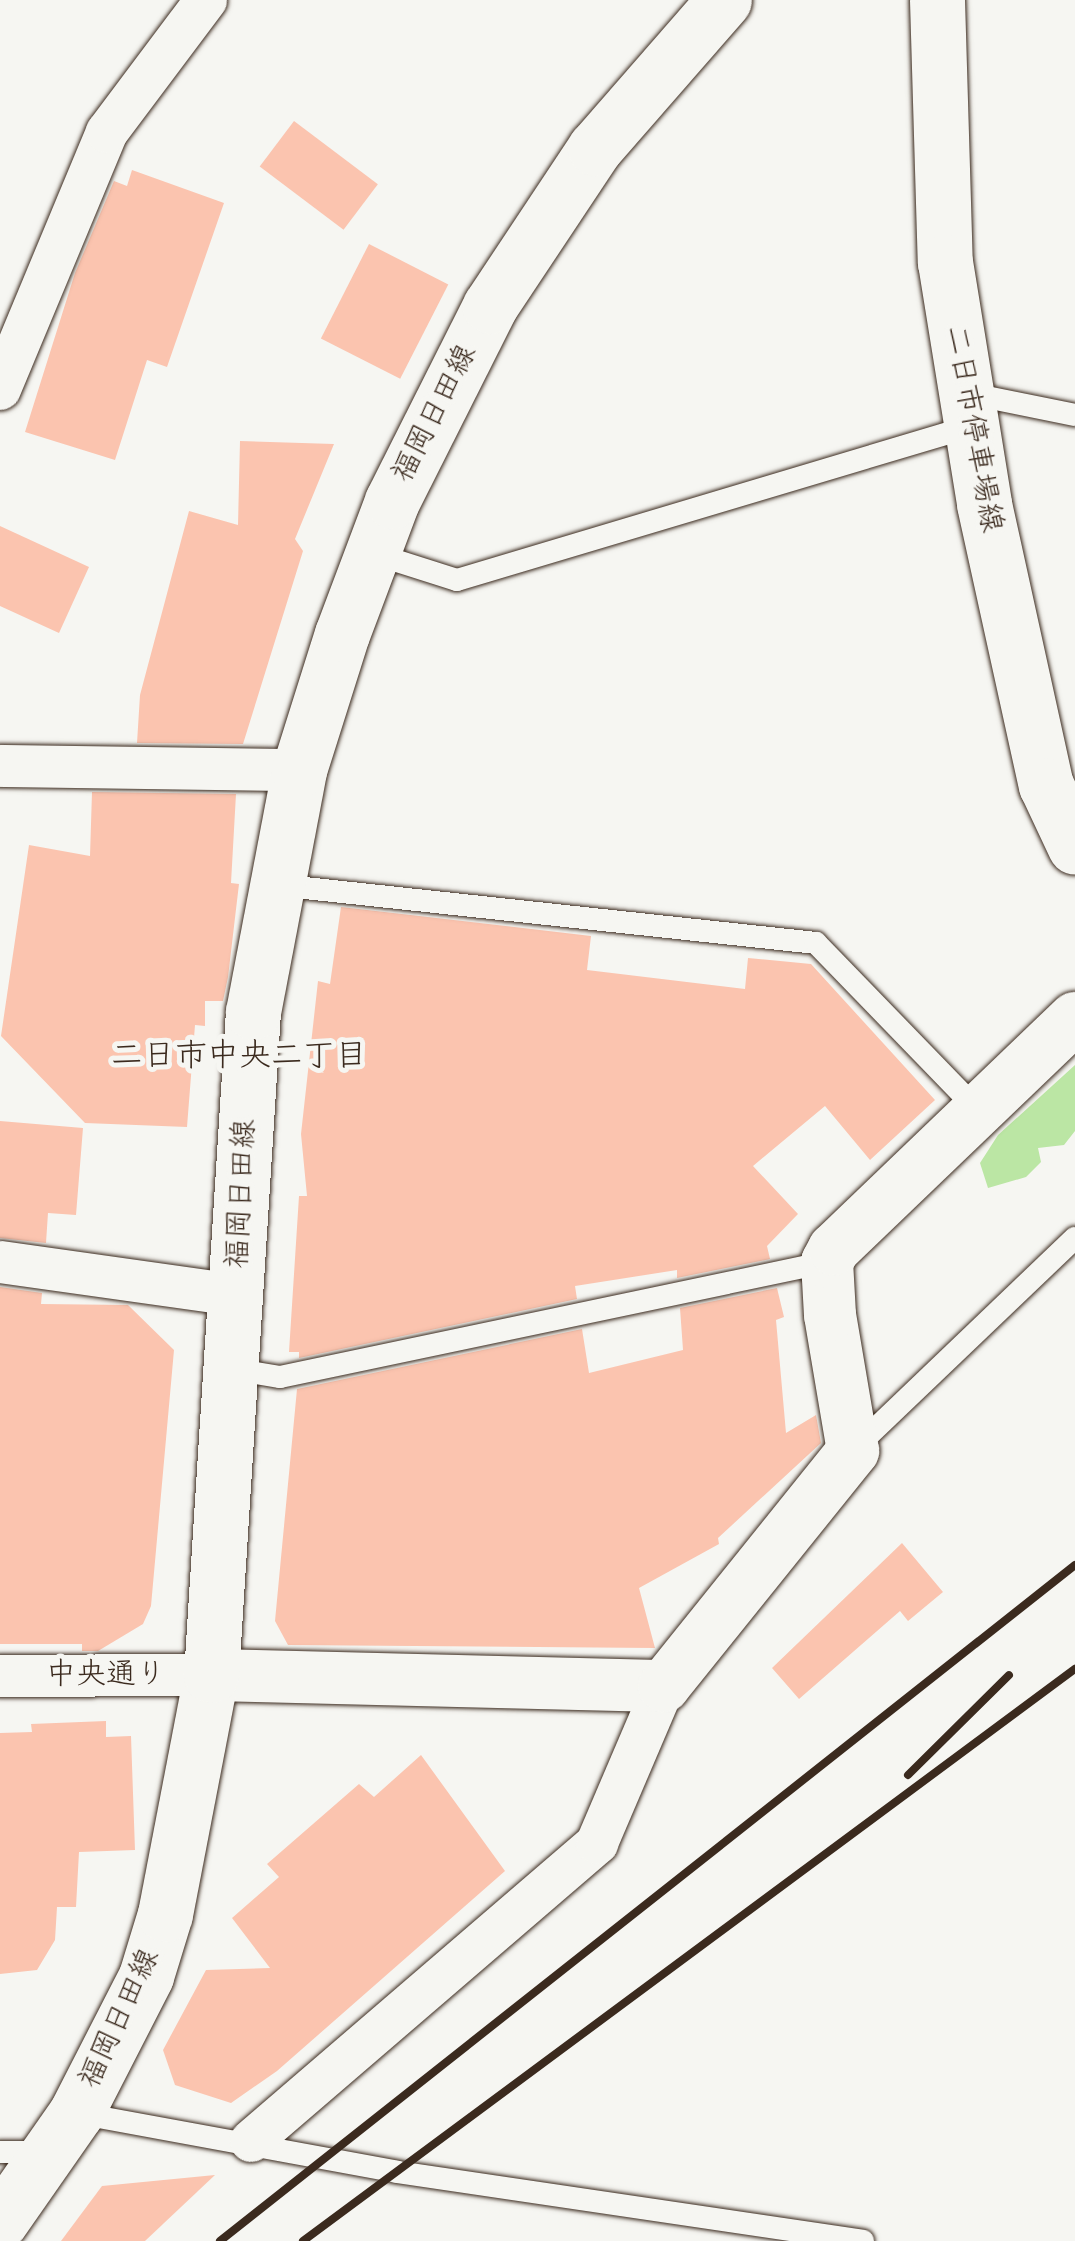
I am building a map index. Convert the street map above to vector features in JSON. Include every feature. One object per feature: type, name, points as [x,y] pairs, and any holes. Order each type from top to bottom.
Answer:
[{"type":"main road","name":"福岡日田線","points":[[0,2222],[42,2139],[155,1945],[211,1675],[253,1012],[300,770],[372,552],[490,306],[595,148],[724,0]]},
{"type":"main road","name":"二日市停車場線","points":[[938,0],[945,262],[969,409],[1046,785],[1075,847]]},
{"type":"street","points":[[0,389],[107,132],[206,0]]},
{"type":"street","points":[[0,766],[300,770]]},
{"type":"street","points":[[251,2141],[597,1843],[664,1686],[852,1451],[827,1262],[977,1108],[1075,1018]]},
{"type":"street","points":[[0,1262],[236,1295]]},
{"type":"street","points":[[211,1675],[664,1686]]},
{"type":"street","name":"中央通り","points":[[0,1676],[211,1675]]},
{"type":"lane","points":[[372,552],[457,580],[969,409],[1075,415]]},
{"type":"lane","points":[[277,885],[816,942],[977,1108]]},
{"type":"lane","points":[[852,1451],[1075,1238]]},
{"type":"lane","points":[[232,1368],[280,1376],[827,1262]]},
{"type":"lane","points":[[42,2139],[251,2141],[397,2172],[863,2241]]},
{"type":"green space","points":[[1075,1065],[1075,1131],[1064,1145],[1038,1148],[1041,1162],[1026,1177],[988,1188],[980,1163],[998,1135]]},
{"type":"building","points":[[294,121],[378,184],[344,230],[260,167]]},
{"type":"building","points":[[132,170],[224,203],[167,367],[147,360],[115,460],[25,432],[75,273],[114,181],[127,186]]},
{"type":"building","points":[[369,244],[448,284],[400,379],[321,338]]},
{"type":"building","points":[[240,441],[334,444],[295,539],[303,551],[243,744],[137,743],[140,695],[189,511],[238,525]]},
{"type":"building","points":[[0,526],[89,567],[59,633],[0,606]]},
{"type":"building","points":[[92,792],[236,794],[231,883],[239,884],[228,977],[223,1001],[205,1001],[205,1026],[195,1025],[187,1127],[85,1123],[1,1036],[29,845],[90,856]]},
{"type":"building","points":[[341,907],[591,936],[587,970],[745,989],[748,958],[811,964],[935,1100],[870,1160],[825,1106],[753,1166],[798,1214],[767,1246],[770,1259],[677,1278],[677,1270],[575,1286],[577,1299],[299,1358],[299,1352],[289,1352],[299,1196],[307,1196],[301,1134],[318,981],[330,984]]},
{"type":"building","points":[[0,1121],[83,1128],[76,1215],[48,1213],[46,1243],[0,1238]]},
{"type":"building","points":[[0,1287],[42,1293],[41,1304],[128,1305],[174,1350],[151,1606],[143,1624],[98,1651],[82,1651],[82,1644],[0,1644]]},
{"type":"building","points":[[777,1288],[784,1317],[776,1320],[786,1433],[816,1415],[821,1443],[718,1538],[719,1544],[639,1588],[655,1648],[288,1645],[275,1621],[297,1389],[582,1329],[589,1373],[683,1350],[680,1308]]},
{"type":"building","points":[[902,1543],[943,1592],[908,1621],[900,1611],[799,1699],[772,1668]]},
{"type":"building","points":[[106,1721],[106,1737],[131,1736],[135,1850],[79,1852],[76,1907],[57,1907],[55,1940],[37,1970],[0,1974],[0,1733],[32,1732],[31,1724]]},
{"type":"building","points":[[421,1755],[505,1871],[277,2071],[231,2103],[175,2085],[163,2050],[206,1970],[270,1968],[232,1918],[279,1877],[267,1864],[359,1784],[374,1797]]},
{"type":"building","points":[[215,2175],[145,2241],[61,2241],[102,2186]]},
{"type":"railway","points":[[220,2241],[1075,1565]]},
{"type":"railway","points":[[303,2241],[1075,1669]]},
{"type":"railway","points":[[908,1775],[1009,1675]]},
{"type":"district","name":"二日市中央二丁目","points":[[239,1056]]}]
